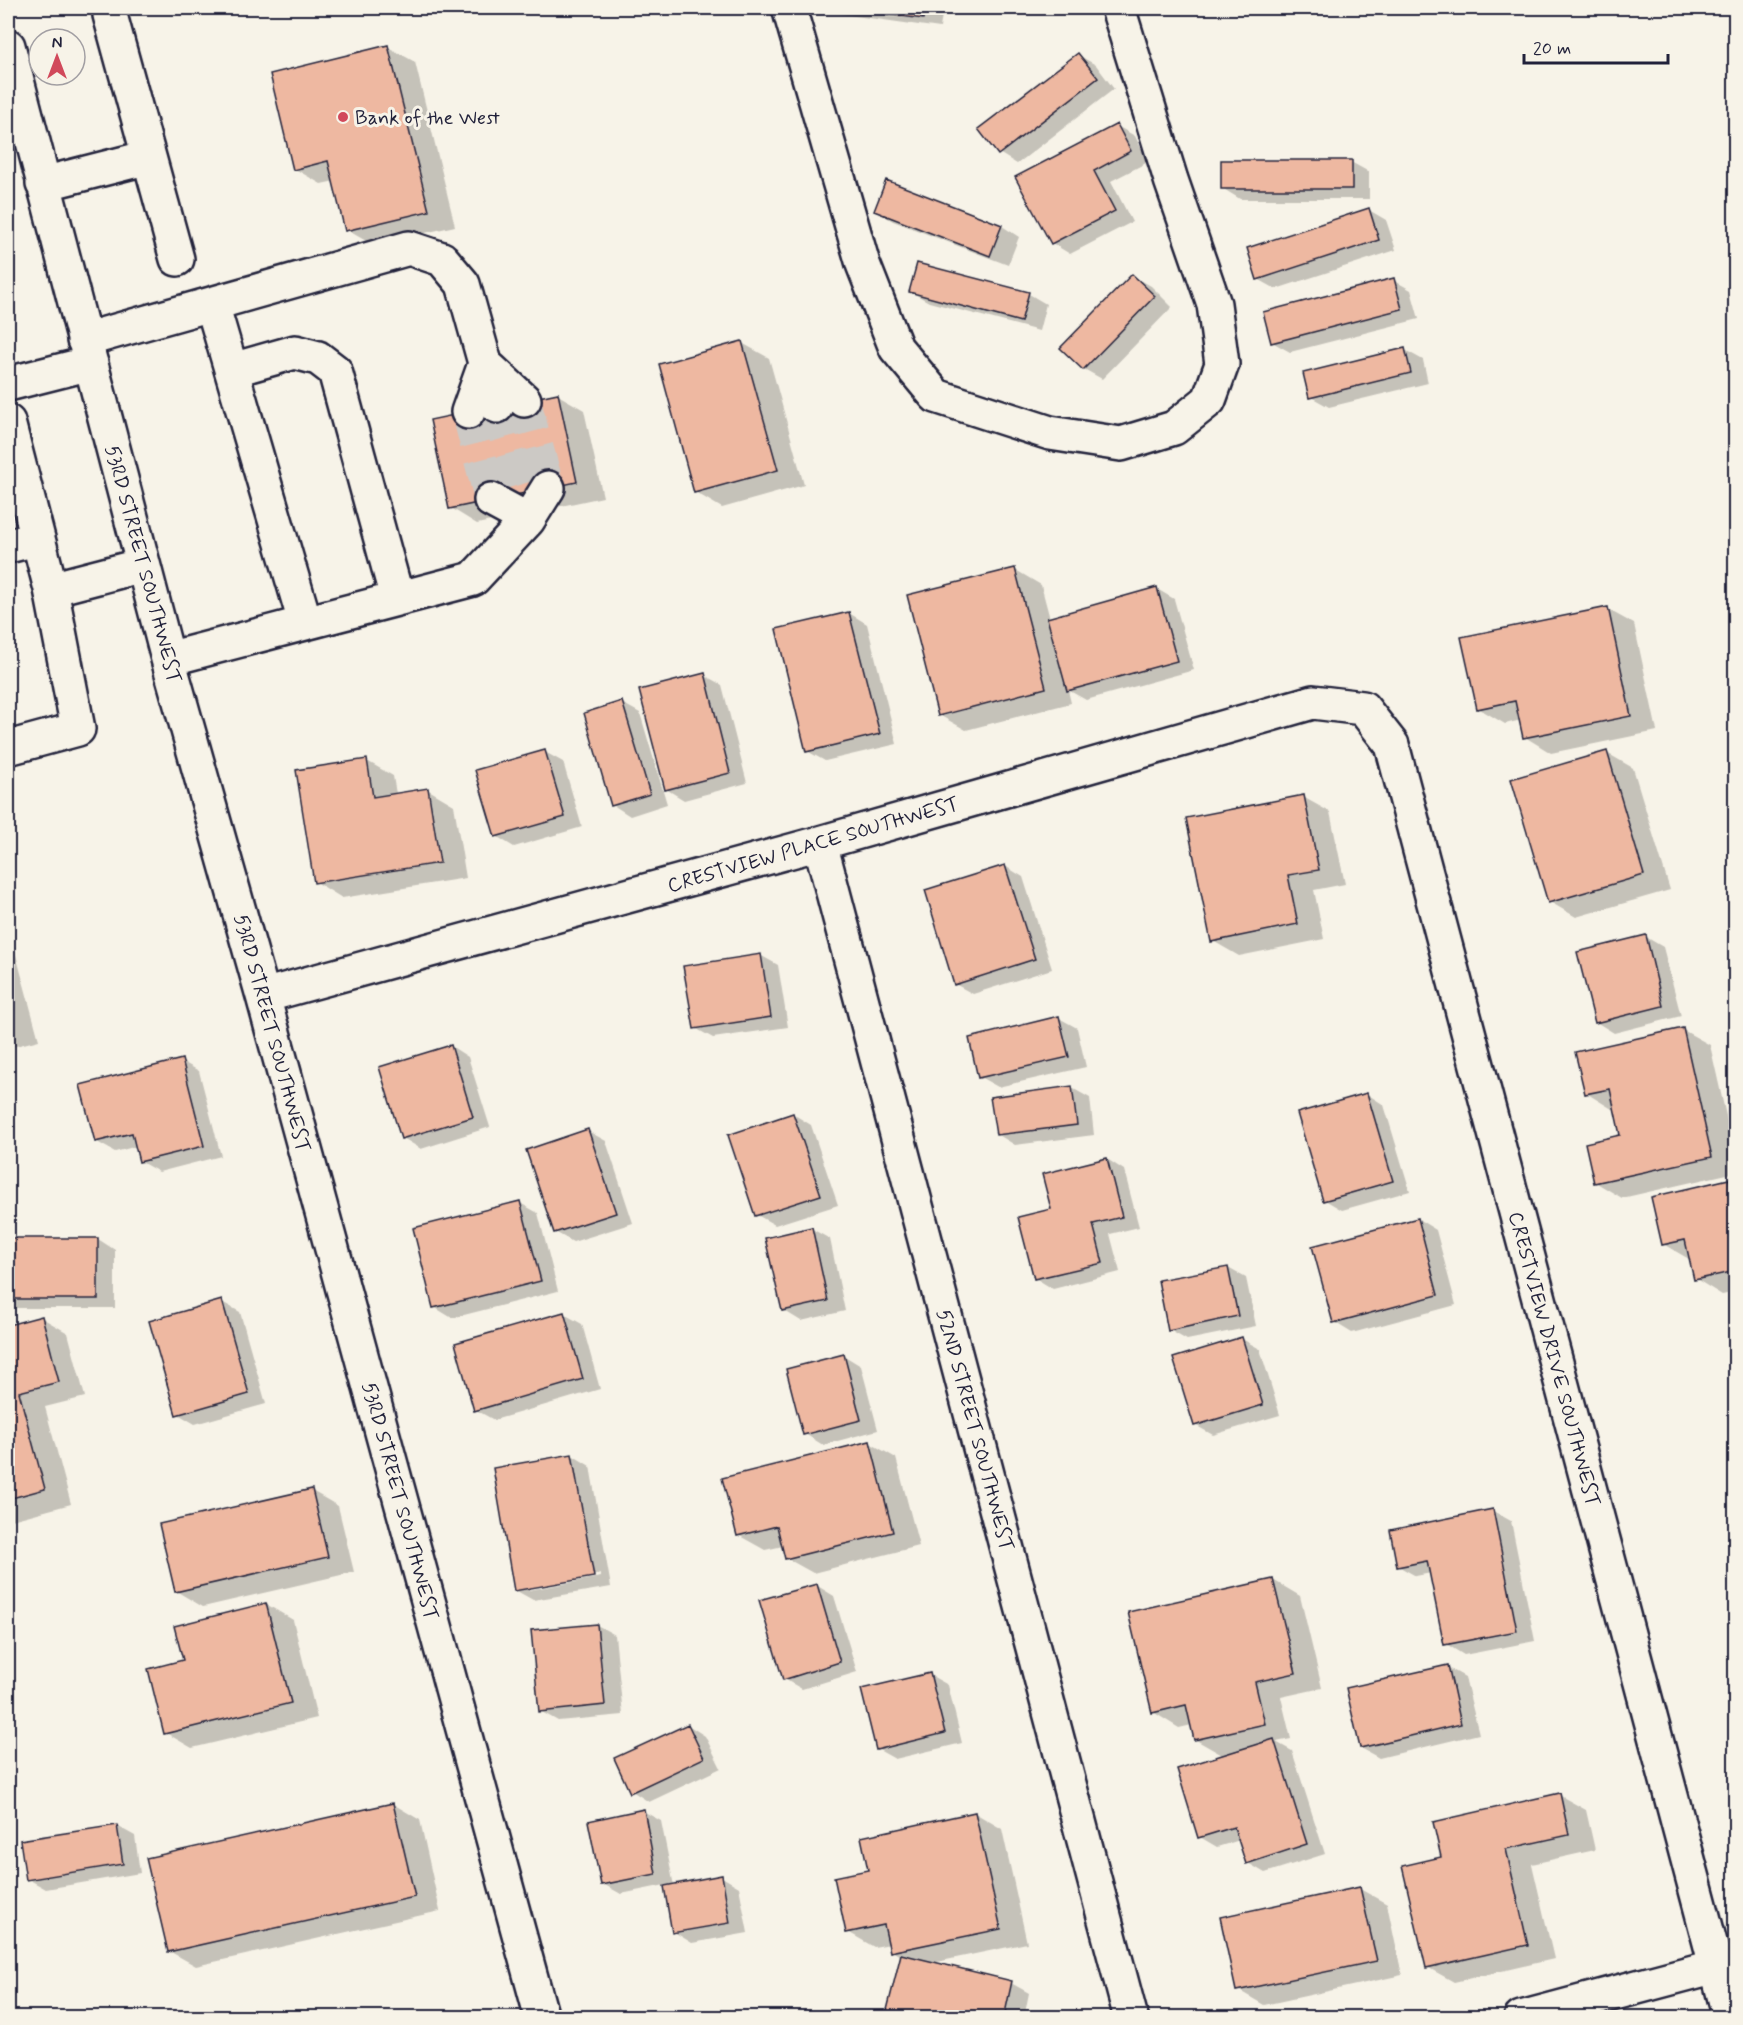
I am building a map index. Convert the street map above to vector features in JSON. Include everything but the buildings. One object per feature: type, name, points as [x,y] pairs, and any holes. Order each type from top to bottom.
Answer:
[{"type":"street","points":[[789,8],[863,264],[896,348],[936,396],[1050,433],[1121,444],[1174,428],[1201,407],[1209,400],[1222,364],[1214,304],[1171,180],[1118,8]]},
{"type":"street","points":[[110,15],[177,259]]},
{"type":"street","name":"53RD STREET SOUTHWEST","points":[[9,61],[168,659],[263,996],[542,2018]]},
{"type":"street","points":[[43,184],[149,157]]},
{"type":"street","points":[[8,384],[87,351],[213,304],[409,248],[442,259],[463,284],[496,406]]},
{"type":"street","points":[[213,304],[305,622]]},
{"type":"street","points":[[232,370],[295,352],[318,358],[335,371],[397,598]]},
{"type":"street","points":[[8,422],[22,543],[51,589],[78,729],[8,748]]},
{"type":"street","points":[[168,659],[473,579],[522,501]]},
{"type":"street","points":[[51,589],[143,565]]},
{"type":"street","name":"CRESTVIEW PLACE SOUTHWEST","points":[[263,996],[820,843],[1313,702],[1363,708]]},
{"type":"street","name":"CRESTVIEW DRIVE SOUTHWEST","points":[[1363,708],[1392,746],[1730,2018]]},
{"type":"street","name":"52ND STREET SOUTHWEST","points":[[820,843],[1131,2018]]},
{"type":"street","points":[[1521,2018],[1716,1966]]},
{"type":"tunnel","points":[[524,400],[548,488]]},
{"type":"tunnel","points":[[497,406],[522,494]]},
{"type":"tunnel","points":[[468,412],[491,500]]},
{"type":"place","name":"Bank of the West","points":[[343,117]]}]
